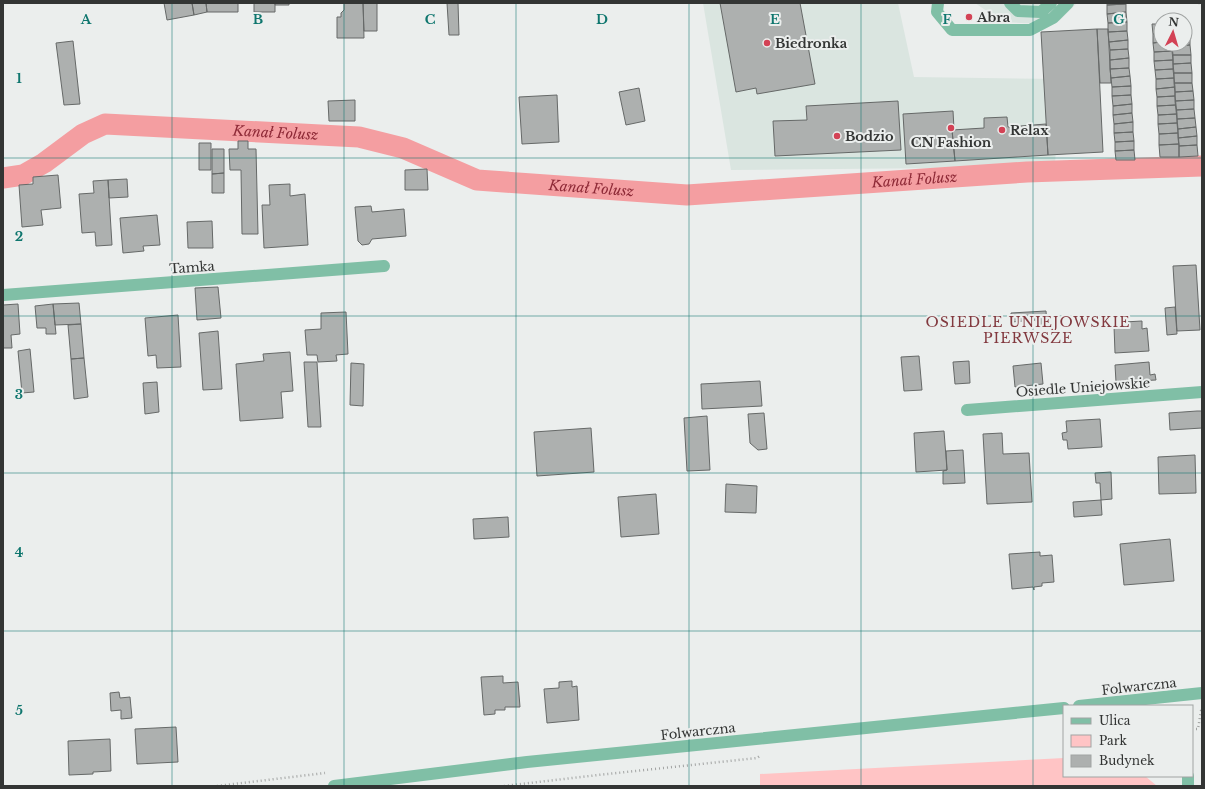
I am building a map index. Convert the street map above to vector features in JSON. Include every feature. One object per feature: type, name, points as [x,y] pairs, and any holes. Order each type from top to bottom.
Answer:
[{"type":"street","points":[[938,3],[937,12],[952,30],[1030,30],[1053,18],[1068,3]]},
{"type":"street","points":[[1010,3],[1018,11],[1041,12],[1051,3]]},
{"type":"street","name":"Tamka","points":[[3,295],[384,266]]},
{"type":"street","name":"Osiedle Uniejowskie","points":[[967,410],[1202,392]]},
{"type":"street","name":"Folwarczna","points":[[1097,705],[1187,700],[1202,693]]},
{"type":"street","name":"Folwarczna","points":[[334,786],[527,762],[1063,708]]},
{"type":"path","points":[[1193,730],[1198,729],[1202,710]]},
{"type":"shaded area","points":[[703,3],[898,3],[914,77],[1059,79],[1055,167],[731,170]]},
{"type":"shaded area","points":[[975,3],[1077,3],[1059,21],[1042,24],[1003,22]]},
{"type":"green space","points":[[1063,758],[1063,777],[1146,777],[1157,786],[760,786],[760,774]]},
{"type":"building","points":[[164,3],[192,3],[194,15],[167,20]]},
{"type":"building","points":[[192,3],[206,3],[207,12],[194,15]]},
{"type":"building","points":[[206,3],[238,3],[238,12],[207,12]]},
{"type":"building","points":[[254,3],[275,3],[275,12],[254,12]]},
{"type":"building","points":[[275,3],[289,3],[289,5],[275,5]]},
{"type":"building","points":[[344,3],[363,3],[364,38],[337,38],[337,17],[341,17],[341,13],[344,10]]},
{"type":"building","points":[[363,3],[377,3],[377,31],[364,31]]},
{"type":"building","points":[[447,3],[458,3],[459,35],[449,35]]},
{"type":"building","name":"Biedronka","points":[[720,3],[800,3],[815,84],[757,94],[756,88],[736,92]]},
{"type":"building","points":[[1107,3],[1126,3],[1126,4],[1107,5]]},
{"type":"building","points":[[1126,4],[1126,12],[1107,14],[1107,5]]},
{"type":"building","points":[[1126,12],[1127,22],[1108,23],[1107,14]]},
{"type":"building","points":[[1127,22],[1127,31],[1108,32],[1108,23]]},
{"type":"building","points":[[1097,29],[1108,29],[1111,83],[1100,83]]},
{"type":"building","points":[[1097,29],[1103,152],[1048,155],[1041,32]]},
{"type":"building","points":[[1127,31],[1128,40],[1109,42],[1108,32]]},
{"type":"building","points":[[1128,40],[1128,49],[1110,50],[1109,42]]},
{"type":"building","points":[[73,41],[80,104],[64,105],[56,43]]},
{"type":"building","points":[[1128,49],[1129,58],[1110,60],[1110,50]]},
{"type":"building","points":[[1154,52],[1172,52],[1173,60],[1154,61]]},
{"type":"building","points":[[1173,52],[1191,52],[1191,55],[1173,55]]},
{"type":"building","points":[[1173,55],[1191,55],[1191,63],[1173,64]]},
{"type":"building","points":[[1129,58],[1129,68],[1110,69],[1110,60]]},
{"type":"building","points":[[1173,60],[1173,69],[1155,70],[1154,61]]},
{"type":"building","points":[[1191,63],[1192,73],[1174,73],[1173,64]]},
{"type":"building","points":[[1129,68],[1130,76],[1111,78],[1110,69]]},
{"type":"building","points":[[1173,69],[1174,78],[1156,79],[1155,70]]},
{"type":"building","points":[[1174,73],[1192,73],[1192,83],[1174,83]]},
{"type":"building","points":[[1130,76],[1131,86],[1112,87],[1111,78]]},
{"type":"building","points":[[1174,78],[1175,87],[1156,89],[1156,79]]},
{"type":"building","points":[[1174,83],[1192,83],[1193,91],[1175,92]]},
{"type":"building","points":[[1131,86],[1131,95],[1112,96],[1112,87]]},
{"type":"building","points":[[1175,87],[1175,96],[1157,97],[1156,89]]},
{"type":"building","points":[[639,88],[645,121],[626,125],[619,92]]},
{"type":"building","points":[[1193,91],[1194,100],[1175,101],[1175,92]]},
{"type":"building","points":[[557,95],[559,142],[522,144],[519,97]]},
{"type":"building","points":[[1131,95],[1132,104],[1113,106],[1112,96]]},
{"type":"building","points":[[1175,96],[1176,105],[1157,106],[1157,97]]},
{"type":"building","points":[[355,100],[355,121],[329,121],[328,101]]},
{"type":"building","points":[[1194,100],[1194,109],[1176,110],[1175,101]]},
{"type":"building","name":"Bodzio","points":[[898,101],[901,150],[775,156],[773,121],[807,120],[806,106]]},
{"type":"building","points":[[1132,104],[1132,113],[1113,115],[1113,106]]},
{"type":"building","points":[[1176,105],[1177,114],[1158,115],[1157,106]]},
{"type":"building","points":[[1194,109],[1195,118],[1177,119],[1176,110]]},
{"type":"building","points":[[953,111],[954,129],[952,130],[955,161],[906,164],[903,114]]},
{"type":"building","points":[[1132,113],[1133,122],[1114,124],[1113,115]]},
{"type":"building","points":[[1177,114],[1177,123],[1158,124],[1158,115]]},
{"type":"building","points":[[1007,117],[1008,127],[1046,124],[1048,155],[955,161],[952,130],[984,128],[984,118]]},
{"type":"building","points":[[1195,118],[1196,127],[1178,129],[1177,119]]},
{"type":"building","points":[[1133,122],[1133,132],[1114,133],[1114,124]]},
{"type":"building","points":[[1177,123],[1178,133],[1159,134],[1158,124]]},
{"type":"building","points":[[1196,127],[1197,136],[1178,138],[1178,129]]},
{"type":"building","points":[[1133,132],[1134,141],[1115,142],[1114,133]]},
{"type":"building","points":[[1178,133],[1179,144],[1159,145],[1159,134]]},
{"type":"building","points":[[1197,136],[1197,145],[1179,146],[1178,138]]},
{"type":"building","points":[[238,141],[248,141],[248,149],[256,149],[258,234],[242,234],[241,170],[230,170],[229,149],[238,149]]},
{"type":"building","points":[[1134,141],[1134,150],[1115,151],[1115,142]]},
{"type":"building","points":[[199,143],[211,143],[211,170],[199,170]]},
{"type":"building","points":[[1179,144],[1179,157],[1160,157],[1159,145]]},
{"type":"building","points":[[1197,145],[1198,156],[1179,157],[1179,146]]},
{"type":"building","points":[[212,149],[224,149],[224,173],[212,174]]},
{"type":"building","points":[[1134,150],[1135,160],[1116,160],[1115,151]]},
{"type":"building","points":[[427,169],[428,190],[405,190],[405,170]]},
{"type":"building","points":[[224,173],[224,193],[212,193],[212,174]]},
{"type":"building","points":[[58,175],[61,208],[41,210],[43,225],[22,227],[19,185],[33,184],[33,177]]},
{"type":"building","points":[[127,179],[128,197],[109,198],[108,180]]},
{"type":"building","points":[[108,180],[112,245],[96,246],[95,232],[82,233],[79,194],[94,193],[93,181]]},
{"type":"building","points":[[290,184],[290,196],[305,194],[308,245],[264,248],[262,205],[270,205],[269,185]]},
{"type":"building","points":[[371,206],[372,212],[404,209],[406,236],[372,239],[369,244],[362,245],[358,241],[355,207]]},
{"type":"building","points":[[157,215],[160,245],[143,246],[144,251],[123,253],[120,218]]},
{"type":"building","points":[[212,221],[213,248],[188,248],[187,222]]},
{"type":"building","points":[[1196,265],[1200,330],[1177,331],[1173,266]]},
{"type":"building","points":[[218,287],[221,318],[197,320],[195,288]]},
{"type":"building","points":[[79,303],[81,324],[55,325],[53,304]]},
{"type":"building","points":[[18,304],[20,334],[11,335],[12,348],[3,348],[3,305]]},
{"type":"building","points":[[53,304],[56,334],[46,334],[46,328],[37,328],[35,306]]},
{"type":"building","points":[[1175,307],[1177,334],[1167,335],[1165,308]]},
{"type":"building","points":[[1046,311],[1047,326],[1037,327],[1036,320],[1011,322],[1011,313]]},
{"type":"building","points":[[346,312],[348,354],[336,355],[337,361],[318,362],[317,355],[307,355],[305,330],[321,329],[321,313]]},
{"type":"building","points":[[178,315],[181,367],[157,368],[156,355],[148,356],[145,318]]},
{"type":"building","points":[[1142,321],[1142,329],[1147,328],[1149,351],[1115,353],[1114,326],[1124,325],[1124,322]]},
{"type":"building","points":[[81,324],[84,358],[71,359],[68,325]]},
{"type":"building","points":[[218,331],[222,389],[203,390],[199,333]]},
{"type":"building","points":[[30,349],[34,392],[22,393],[18,351]]},
{"type":"building","points":[[290,352],[293,391],[281,392],[283,418],[240,421],[236,364],[264,361],[263,354]]},
{"type":"building","points":[[919,356],[922,390],[904,391],[901,357]]},
{"type":"building","points":[[84,358],[88,397],[74,399],[71,359]]},
{"type":"building","points":[[969,361],[970,383],[955,384],[953,362]]},
{"type":"building","points":[[304,362],[317,362],[321,427],[308,427]]},
{"type":"building","points":[[1149,362],[1150,375],[1155,374],[1156,380],[1116,382],[1115,365]]},
{"type":"building","points":[[351,363],[364,364],[363,406],[350,405]]},
{"type":"building","points":[[1041,363],[1043,384],[1015,387],[1013,366]]},
{"type":"building","points":[[760,381],[762,406],[702,409],[701,384]]},
{"type":"building","points":[[157,382],[159,412],[145,414],[143,383]]},
{"type":"building","points":[[1202,411],[1202,428],[1170,430],[1169,413]]},
{"type":"building","points":[[764,413],[767,449],[758,450],[750,443],[748,414]]},
{"type":"building","points":[[707,416],[710,470],[687,471],[684,418]]},
{"type":"building","points":[[1100,419],[1102,447],[1068,449],[1067,440],[1063,440],[1062,433],[1067,432],[1066,421]]},
{"type":"building","points":[[591,428],[594,472],[537,476],[534,432]]},
{"type":"building","points":[[944,431],[947,470],[916,472],[914,433]]},
{"type":"building","points":[[1002,433],[1003,454],[1029,453],[1032,502],[987,504],[983,434]]},
{"type":"building","points":[[963,450],[965,483],[943,484],[943,471],[947,470],[946,451]]},
{"type":"building","points":[[1195,455],[1196,493],[1159,494],[1158,457]]},
{"type":"building","points":[[1111,472],[1112,499],[1101,500],[1100,483],[1096,483],[1095,473]]},
{"type":"building","points":[[726,484],[757,486],[756,513],[725,512]]},
{"type":"building","points":[[656,494],[659,534],[621,537],[618,497]]},
{"type":"building","points":[[1101,500],[1102,515],[1074,517],[1073,502]]},
{"type":"building","points":[[508,517],[509,537],[474,539],[473,519]]},
{"type":"building","points":[[1170,539],[1174,581],[1124,585],[1120,544]]},
{"type":"building","points":[[1040,552],[1040,556],[1052,555],[1054,582],[1042,583],[1042,586],[1034,587],[1034,590],[1033,587],[1012,589],[1009,554]]},
{"type":"building","points":[[503,676],[503,683],[518,682],[520,707],[505,707],[505,710],[495,710],[495,714],[484,715],[481,677]]},
{"type":"building","points":[[572,681],[572,687],[577,686],[579,720],[547,723],[544,689],[559,688],[559,682]]},
{"type":"building","points":[[119,692],[120,698],[130,697],[132,718],[121,719],[121,710],[111,711],[110,693]]},
{"type":"building","points":[[176,727],[178,762],[137,764],[135,729]]},
{"type":"building","points":[[110,739],[111,771],[93,772],[93,774],[69,775],[68,741]]},
{"type":"waterway","name":"Kanał Folusz","points":[[3,178],[23,175],[44,163],[83,134],[105,124],[359,137],[403,148],[477,180],[687,195],[1027,172],[1202,166]]},
{"type":"place","name":"Abra","points":[[969,17]]},
{"type":"place","name":"Biedronka","points":[[767,43]]},
{"type":"place","name":"CN Fashion","points":[[951,128]]},
{"type":"place","name":"Relax","points":[[1002,130]]},
{"type":"place","name":"Bodzio","points":[[837,136]]},
{"type":"district","name":"OSIEDLE UNIEJOWSKIE PIERWSZE","points":[[1028,330]]}]
